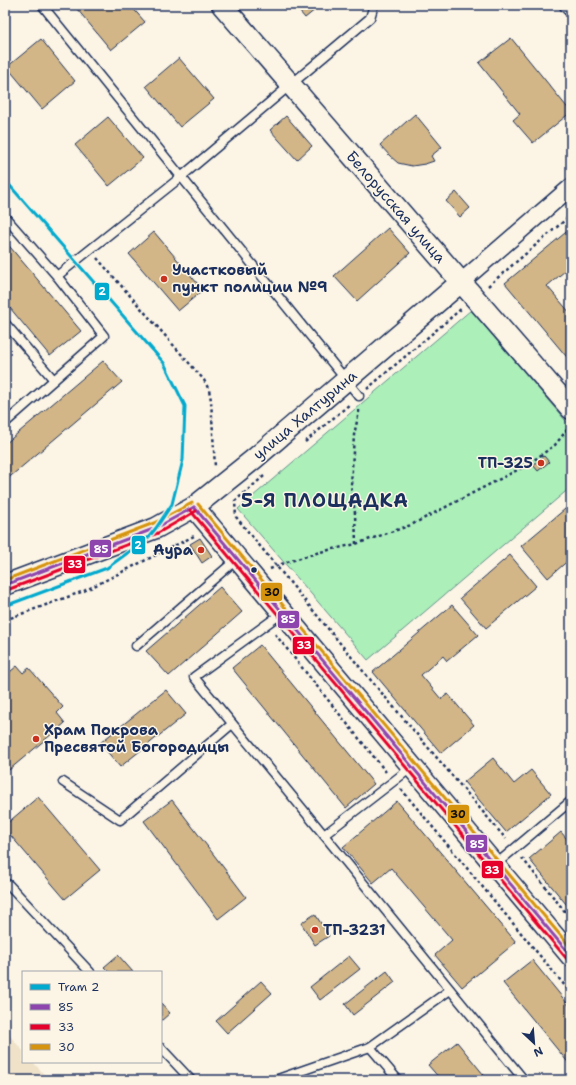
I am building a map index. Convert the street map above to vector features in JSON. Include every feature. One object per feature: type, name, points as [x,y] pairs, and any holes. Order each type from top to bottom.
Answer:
[{"type":"street","name":"Белорусская улица","points":[[222,5],[571,409]]},
{"type":"street","points":[[568,5],[571,8]]},
{"type":"street","name":"улица Халтурина","points":[[5,585],[156,528],[194,507],[346,381],[571,188]]},
{"type":"street","points":[[194,507],[571,956]]},
{"type":"lane","points":[[42,5],[359,396]]},
{"type":"lane","points":[[57,276],[181,177],[370,18],[373,5]]},
{"type":"lane","points":[[5,217],[57,276],[104,336],[5,423]]},
{"type":"lane","points":[[5,323],[54,380]]},
{"type":"lane","points":[[136,646],[238,559]]},
{"type":"lane","points":[[283,612],[194,677],[524,1080]]},
{"type":"lane","points":[[63,782],[120,820],[232,724]]},
{"type":"lane","points":[[324,835],[412,767]]},
{"type":"lane","points":[[495,866],[571,801]]},
{"type":"lane","points":[[5,884],[9,885],[89,971]]},
{"type":"lane","points":[[275,1080],[370,1047],[450,990]]},
{"type":"lane","points":[[370,1047],[398,1080]]},
{"type":"lane","points":[[162,1049],[191,1080]]},
{"type":"path","points":[[300,446],[571,215]]},
{"type":"path","points":[[90,250],[204,380],[209,390],[211,400],[215,470],[235,501],[236,517],[363,672],[514,849],[571,919]]},
{"type":"path","points":[[356,544],[356,513],[351,486],[354,435],[359,412],[359,396]]},
{"type":"path","points":[[254,578],[276,566],[320,552],[356,544],[411,525],[528,465],[555,445],[571,424]]},
{"type":"path","points":[[235,501],[265,476]]},
{"type":"path","points":[[5,620],[84,591],[236,517]]},
{"type":"shaded area","points":[[5,1030],[22,1050],[22,1063],[34,1063],[49,1080],[5,1080]]},
{"type":"green space","points":[[471,310],[571,427],[571,487],[368,660],[238,509]]},
{"type":"building","points":[[81,5],[130,5],[145,22],[111,50],[77,9]]},
{"type":"building","points":[[154,5],[162,5],[157,9]]},
{"type":"building","points":[[294,5],[321,5],[305,18]]},
{"type":"building","points":[[511,38],[571,112],[533,143],[513,120],[520,114],[479,63]]},
{"type":"building","points":[[41,39],[75,81],[42,109],[7,67]]},
{"type":"building","points":[[179,58],[214,99],[180,127],[146,86]]},
{"type":"building","points":[[415,114],[442,147],[431,156],[434,161],[412,166],[398,163],[380,145]]},
{"type":"building","points":[[286,116],[312,146],[297,160],[270,130]]},
{"type":"building","points":[[108,117],[143,158],[109,186],[75,145]]},
{"type":"building","points":[[456,192],[470,208],[460,217],[446,201]]},
{"type":"building","points":[[388,228],[410,253],[357,301],[334,276]]},
{"type":"building","points":[[571,228],[571,266],[547,286],[571,314],[571,362],[505,283]]},
{"type":"building","points":[[154,232],[203,290],[178,311],[129,254]]},
{"type":"building","points":[[5,241],[81,331],[50,356],[5,302]]},
{"type":"building","points":[[103,361],[122,382],[5,481],[5,444]]},
{"type":"building","name":"ТП-325","points":[[544,456],[549,462],[538,471],[533,465]]},
{"type":"building","points":[[571,504],[571,548],[569,550],[571,552],[571,558],[548,578],[521,546]]},
{"type":"building","name":"Аура","points":[[200,538],[212,556],[202,563],[190,544]]},
{"type":"building","points":[[510,555],[536,586],[486,628],[460,598]]},
{"type":"building","points":[[220,587],[242,612],[169,676],[146,651]]},
{"type":"building","points":[[452,605],[478,635],[447,661],[443,656],[421,675],[441,699],[448,694],[474,725],[441,753],[373,672]]},
{"type":"building","points":[[260,645],[374,784],[346,808],[232,668]]},
{"type":"building","points":[[17,666],[23,673],[29,668],[63,707],[57,713],[65,723],[9,770],[5,765],[5,676]]},
{"type":"building","points":[[166,690],[186,714],[120,767],[100,743]]},
{"type":"building","points":[[493,758],[514,784],[531,770],[551,794],[506,832],[464,782]]},
{"type":"building","points":[[38,797],[100,870],[65,899],[5,829],[5,825]]},
{"type":"building","points":[[172,800],[246,897],[218,919],[144,821]]},
{"type":"building","points":[[397,801],[516,942],[462,987],[435,955],[452,940],[391,868],[373,883],[343,847]]},
{"type":"building","points":[[561,832],[571,844],[571,910],[529,859]]},
{"type":"building","name":"ТП-3231","points":[[315,914],[329,936],[315,945],[301,923]]},
{"type":"building","points":[[118,955],[132,971],[108,971],[104,967]]},
{"type":"building","points":[[349,956],[360,969],[320,1000],[310,987]]},
{"type":"building","points":[[532,960],[571,1008],[571,1066],[503,983]]},
{"type":"building","points":[[387,971],[395,982],[353,1015],[345,1004]]},
{"type":"building","points":[[261,981],[272,993],[227,1033],[216,1021]]},
{"type":"building","points":[[162,1004],[170,1013],[162,1020]]},
{"type":"building","points":[[457,1042],[488,1080],[441,1080],[428,1065]]},
{"type":"tram line","name":"2","points":[[5,180],[164,363],[185,406],[183,460],[172,504],[148,538],[107,568],[5,606]]},
{"type":"transit line","name":"30","points":[[5,580],[154,523],[192,503]]},
{"type":"transit line","name":"30","points":[[198,504],[571,948]]},
{"type":"transit line","name":"85","points":[[194,507],[571,956]]},
{"type":"transit line","name":"85","points":[[5,585],[156,528],[194,507]]},
{"type":"transit line","name":"33","points":[[190,510],[567,959]]},
{"type":"transit line","name":"33","points":[[7,590],[158,533],[196,511]]},
{"type":"place","name":"Участковый пункт полиции №9","points":[[164,279]]},
{"type":"place","name":"ТП-325","points":[[541,463]]},
{"type":"place","name":"Аура","points":[[201,550]]},
{"type":"place","name":"Храм Покрова Пресвятой Богородицы","points":[[36,739]]},
{"type":"place","name":"ТП-3231","points":[[315,930]]},
{"type":"district","name":"5-Я ПЛОЩАДКА","points":[[325,500]]}]
